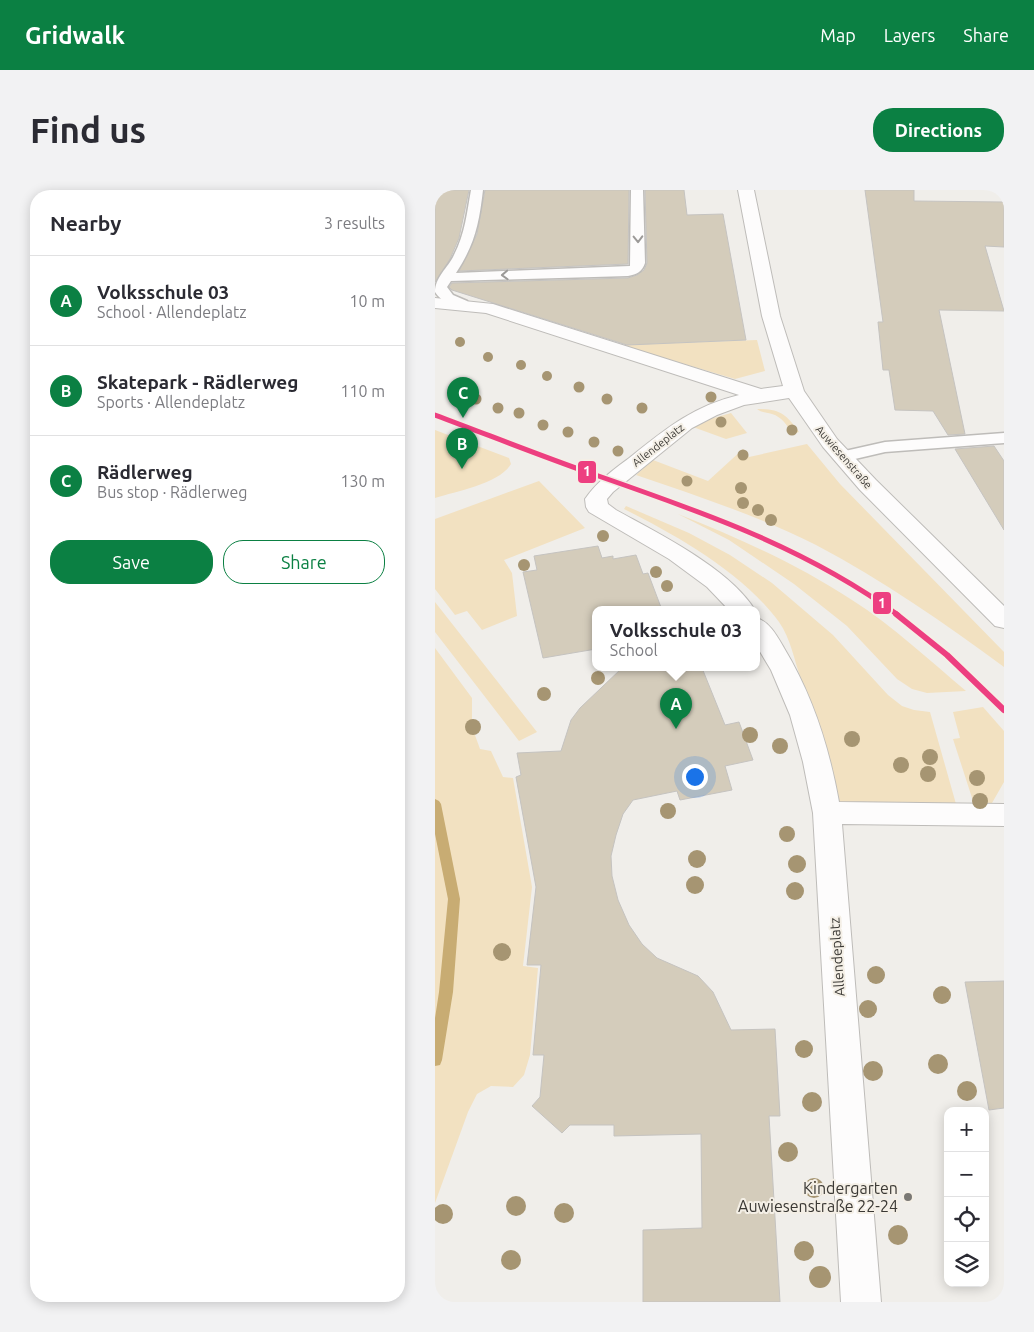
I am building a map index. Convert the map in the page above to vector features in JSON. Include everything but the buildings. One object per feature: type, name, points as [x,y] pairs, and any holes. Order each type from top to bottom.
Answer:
[{"type":"street","name":"Auwiesenstraße","points":[[746,190],[771,316],[794,391],[809,416],[868,486],[1004,620]]},
{"type":"street","points":[[435,303],[463,304],[487,308],[761,394]]},
{"type":"street","name":"Allendeplatz","points":[[739,606],[715,582],[677,554],[607,515],[597,506],[596,499],[605,487],[685,424],[710,411],[761,394],[794,391]]},
{"type":"street","name":"Allendeplatz","points":[[760,632],[792,683],[806,718],[819,761],[827,813],[861,1302]]},
{"type":"street","points":[[827,813],[1004,816]]},
{"type":"lane","points":[[463,304],[450,300],[443,295],[440,287],[461,254],[472,226],[477,190]]},
{"type":"lane","points":[[446,277],[628,272],[636,269],[638,264],[637,190]]},
{"type":"lane","points":[[842,457],[885,447],[1004,438]]},
{"type":"shaded area","points":[[757,340],[765,371],[735,379],[620,345]]},
{"type":"shaded area","points":[[757,409],[771,410],[782,414],[799,432],[792,434],[779,417]]},
{"type":"shaded area","points":[[731,413],[747,433],[726,439],[693,427],[710,419]]},
{"type":"shaded area","points":[[435,430],[509,458],[511,464],[497,477],[487,482],[435,498]]},
{"type":"shaded area","points":[[807,444],[840,484],[1004,652],[1004,667],[913,603],[841,558],[750,516],[636,475],[653,460],[708,481],[743,449],[749,457]]},
{"type":"shaded area","points":[[539,481],[585,528],[504,560],[512,573],[517,616],[482,630],[467,611],[455,615],[435,589],[435,519]]},
{"type":"shaded area","points":[[626,506],[689,533],[730,555],[772,583],[833,635],[888,695],[902,706],[930,712],[956,804],[836,802],[823,735],[803,686],[789,642],[779,622],[747,587],[728,572],[666,531],[624,509]]},
{"type":"shaded area","points":[[678,514],[767,552],[831,587],[882,621],[966,691],[927,693],[912,689],[897,679],[847,626],[794,584],[729,540]]},
{"type":"shaded area","points":[[435,602],[537,732],[519,741],[435,632]]},
{"type":"shaded area","points":[[435,648],[472,698],[472,727],[480,749],[491,751],[503,777],[513,778],[532,887],[523,966],[538,968],[530,1055],[524,1075],[513,1087],[491,1086],[477,1094],[468,1112],[435,1203]]},
{"type":"shaded area","points":[[983,707],[1004,731],[1004,782],[992,803],[974,804],[953,739],[960,738],[953,712]]},
{"type":"waterway","points":[[435,804],[454,899],[446,992],[435,1060]]},
{"type":"transit line","name":"1","points":[[435,415],[727,522],[757,534],[814,562],[864,591],[907,621],[967,672],[1004,710]]},
{"type":"place","name":"Rädlerweg","points":[[463,418]]},
{"type":"place","name":"Skatepark - Rädlerweg","points":[[462,469]]},
{"type":"place","name":"Volksschule 03","points":[[676,729]]},
{"type":"place","name":"Kindergarten Auwiesenstraße 22-24","points":[[908,1197]]}]
